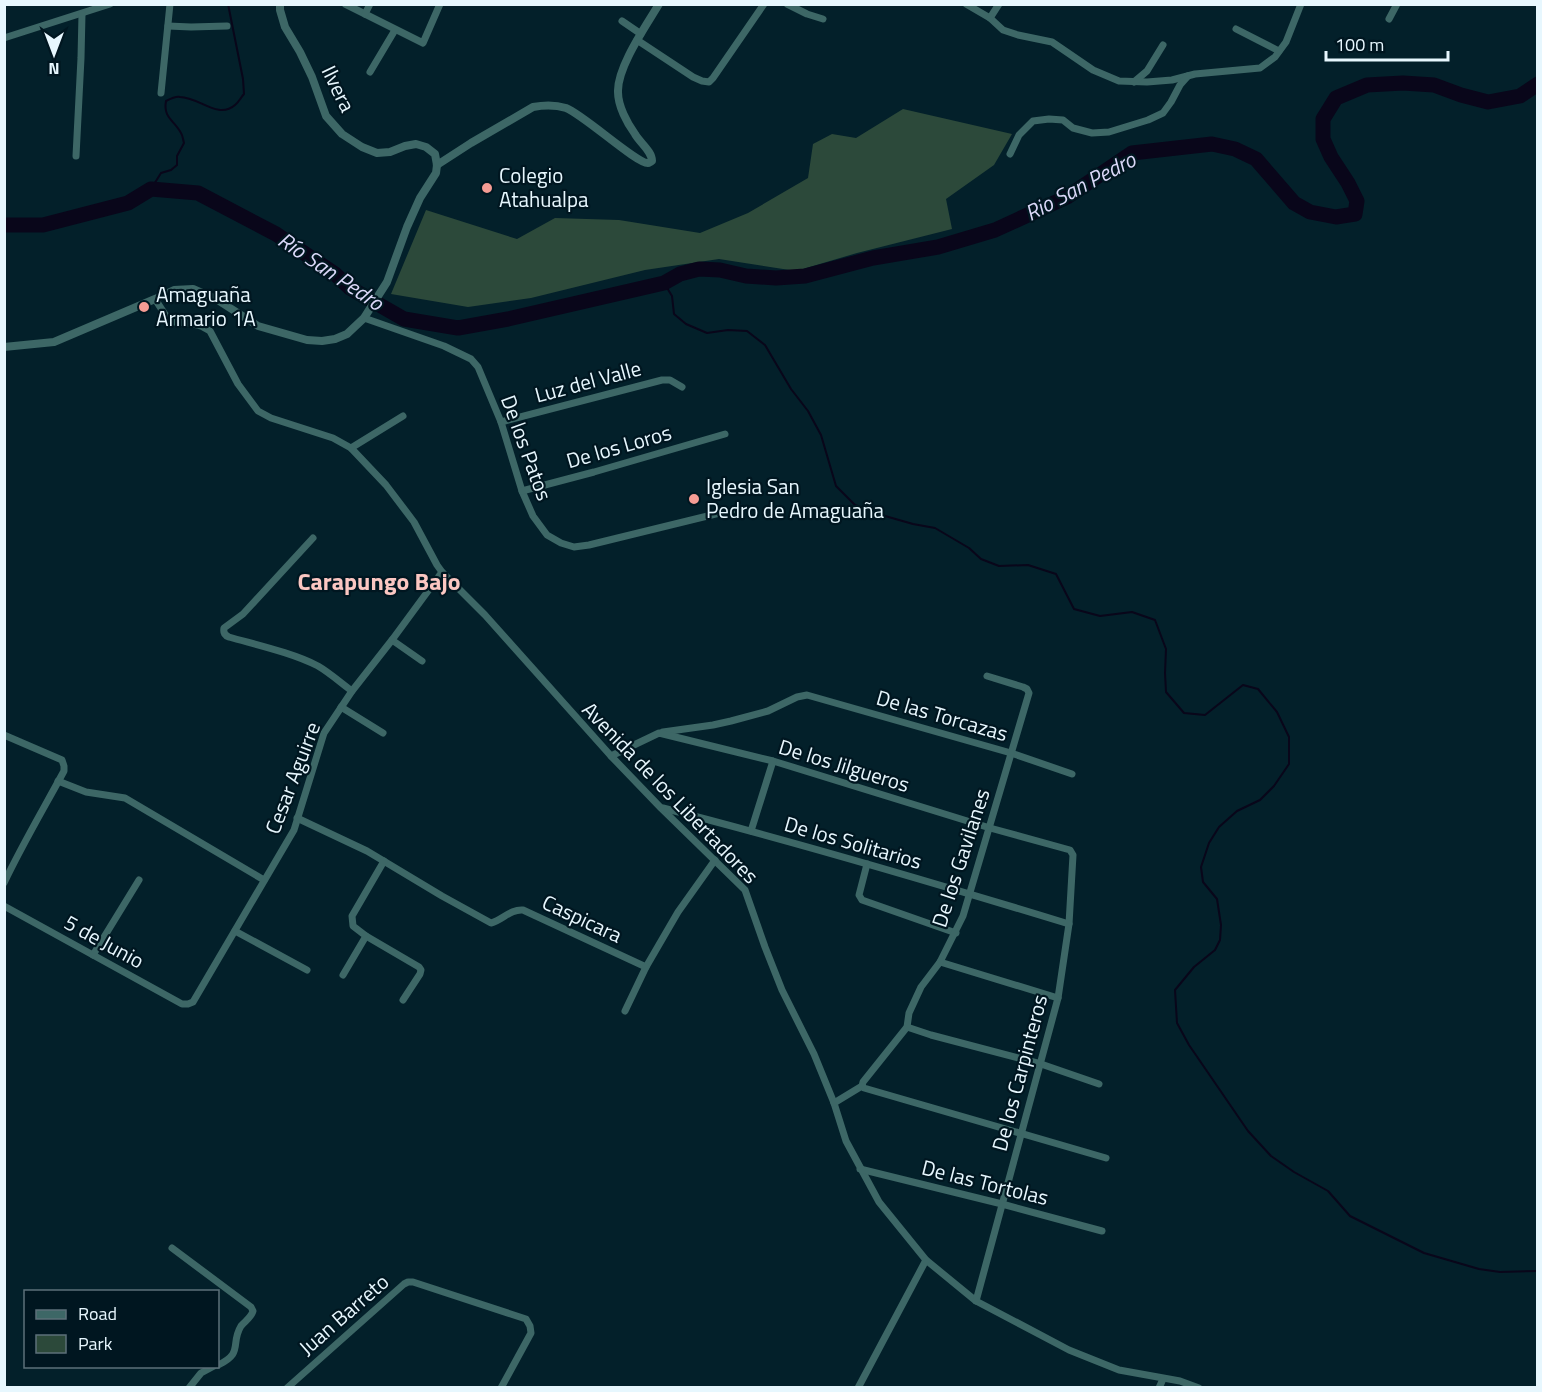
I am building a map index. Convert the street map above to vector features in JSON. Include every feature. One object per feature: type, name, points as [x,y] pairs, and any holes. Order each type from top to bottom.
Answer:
[{"type":"street","points":[[4,38],[110,4]]},
{"type":"street","points":[[161,93],[170,4]]},
{"type":"street","name":"Ilvera","points":[[280,4],[285,27],[312,77],[326,116],[342,134],[362,147],[377,153],[390,152],[416,144],[426,147],[435,154],[437,165]]},
{"type":"street","points":[[345,4],[423,43],[440,4]]},
{"type":"street","points":[[365,14],[370,4]]},
{"type":"street","points":[[4,347],[54,342],[174,290],[193,289],[216,299],[258,326],[307,340],[322,341],[347,334],[367,314],[387,282],[407,227],[420,198],[436,173],[437,165],[533,107],[542,105],[566,108],[634,156],[646,163],[652,161],[652,156],[634,134],[620,105],[618,81],[639,37],[659,4]]},
{"type":"street","points":[[622,21],[639,37],[693,77],[709,82],[764,4]]},
{"type":"street","points":[[787,4],[823,19]]},
{"type":"street","points":[[966,4],[990,18],[1003,30],[1052,42],[1093,70],[1119,81],[1134,82],[1172,80],[1188,76],[1260,68],[1275,57],[1286,42],[1301,4]]},
{"type":"street","points":[[990,18],[999,4]]},
{"type":"street","points":[[1389,20],[1396,4]]},
{"type":"street","points":[[76,156],[82,14]]},
{"type":"street","points":[[168,26],[227,26]]},
{"type":"street","points":[[1236,29],[1279,51]]},
{"type":"street","points":[[370,72],[394,30]]},
{"type":"street","points":[[1134,82],[1147,71],[1163,45]]},
{"type":"street","points":[[1010,154],[1019,135],[1033,121],[1063,120],[1073,128],[1092,133],[1109,132],[1148,120],[1163,113],[1188,76]]},
{"type":"street","name":"Avenida de los Libertadores","points":[[155,299],[168,319],[173,322],[190,323],[210,331],[238,384],[258,411],[271,418],[333,438],[351,448],[386,485],[414,522],[442,572],[485,615],[611,756],[745,890],[782,990],[814,1053],[846,1141],[879,1202],[926,1260],[976,1301],[1069,1350],[1119,1370],[1180,1381],[1199,1388]]},
{"type":"street","name":"De los Patos","points":[[367,314],[444,346],[471,359],[478,367],[501,422],[522,491],[533,516],[547,535],[561,543],[574,547],[589,545],[740,508]]},
{"type":"street","name":"Luz del Valle","points":[[501,422],[662,380],[670,380],[682,387]]},
{"type":"street","points":[[351,448],[403,416]]},
{"type":"street","name":"De los Loros","points":[[522,491],[725,434]]},
{"type":"street","points":[[313,538],[243,614],[224,628],[224,633],[229,638],[310,662],[352,691]]},
{"type":"street","name":"Cesar Aguirre","points":[[188,1004],[193,1002],[294,830],[324,733],[352,691],[442,572]]},
{"type":"street","points":[[392,640],[422,661]]},
{"type":"street","name":"De los Gavilanes","points":[[862,1086],[907,1027],[909,1013],[921,987],[940,962],[956,933],[971,894],[1029,693],[1027,689],[987,676]]},
{"type":"street","name":"De las Torcazas","points":[[659,733],[731,721],[768,711],[807,695],[1011,753],[1072,774]]},
{"type":"street","points":[[341,707],[383,733]]},
{"type":"street","points":[[611,756],[659,733]]},
{"type":"street","name":"De los Jilgueros","points":[[659,733],[773,761],[990,828],[1070,850]]},
{"type":"street","points":[[4,735],[62,760],[64,766],[64,771],[4,884]]},
{"type":"street","points":[[751,831],[773,761]]},
{"type":"street","points":[[58,781],[86,792],[125,798],[264,880]]},
{"type":"street","name":"De los Solitarios","points":[[661,808],[751,831],[1069,924]]},
{"type":"street","name":"Caspicara","points":[[297,818],[367,851],[491,923],[515,910],[523,910],[646,967]]},
{"type":"street","name":"De los Carpinteros","points":[[976,1301],[1058,998],[1069,924],[1074,859],[1070,850]]},
{"type":"street","points":[[625,1011],[646,967],[678,912],[715,860]]},
{"type":"street","points":[[384,861],[352,916],[353,926],[419,967],[420,974],[403,1000]]},
{"type":"street","points":[[867,864],[859,895],[861,900],[956,933]]},
{"type":"street","points":[[93,955],[139,880]]},
{"type":"street","name":"5 de Junio","points":[[4,906],[182,1004],[188,1004]]},
{"type":"street","points":[[235,931],[307,970]]},
{"type":"street","points":[[343,975],[366,936]]},
{"type":"street","points":[[940,962],[1058,998]]},
{"type":"street","points":[[907,1027],[1041,1064],[1099,1084]]},
{"type":"street","points":[[834,1103],[862,1086],[1107,1158]]},
{"type":"street","name":"De las Tortolas","points":[[860,1169],[1102,1231]]},
{"type":"street","points":[[172,1248],[251,1307],[253,1311],[240,1328],[235,1352],[227,1361],[219,1365]]},
{"type":"street","points":[[858,1388],[926,1260]]},
{"type":"street","name":"Juan Barreto","points":[[287,1388],[408,1282],[526,1319],[531,1333],[501,1388]]},
{"type":"street","points":[[189,1388],[201,1373],[212,1368]]},
{"type":"street","points":[[1160,1388],[1163,1379]]},
{"type":"green space","points":[[903,109],[1012,134],[994,165],[946,199],[952,229],[796,271],[719,259],[645,270],[531,298],[468,307],[391,294],[426,210],[517,239],[555,218],[619,220],[700,233],[748,213],[808,178],[813,144],[832,134],[856,138]]},
{"type":"waterway","points":[[151,189],[161,173],[177,165],[177,156],[184,143],[181,133],[166,111],[166,101],[177,97],[187,98],[222,110],[235,105],[244,94],[228,4]]},
{"type":"waterway","name":"Rio San Pedro","points":[[4,225],[43,225],[128,203],[151,189],[198,193],[276,234],[335,274],[350,288],[404,319],[458,328],[508,319],[664,283],[680,274],[699,269],[776,278],[805,276],[873,258],[938,247],[995,230],[1067,197],[1132,153],[1212,144],[1235,149],[1256,159],[1294,203],[1310,212],[1336,217],[1355,214],[1357,201],[1323,139],[1323,119],[1336,98],[1367,85],[1403,83],[1434,85],[1488,102],[1520,96],[1538,84]]},
{"type":"waterway","points":[[664,283],[672,296],[674,314],[686,324],[707,333],[728,330],[747,331],[765,345],[821,435],[836,486],[855,505],[885,516],[935,528],[969,548],[981,559],[999,566],[1028,565],[1056,574],[1074,609],[1100,616],[1132,612],[1155,620],[1166,649],[1166,692],[1184,713],[1205,715],[1243,685],[1258,689],[1277,712],[1289,737],[1289,764],[1274,786],[1260,800],[1237,811],[1219,827],[1209,843],[1201,867],[1203,882],[1217,899],[1221,925],[1220,940],[1215,950],[1194,967],[1175,990],[1177,1023],[1189,1045],[1248,1131],[1271,1156],[1328,1191],[1350,1216],[1424,1253],[1479,1269],[1500,1272],[1538,1271]]},
{"type":"place","name":"Colegio Atahualpa","points":[[487,188]]},
{"type":"place","name":"Amaguaña Armario 1A","points":[[144,307]]},
{"type":"place","name":"Iglesia San Pedro de Amaguaña","points":[[694,499]]},
{"type":"district","name":"Carapungo Bajo","points":[[379,582]]},
{"type":"water label","name":"Río San Pedro","points":[[331,271]]}]
